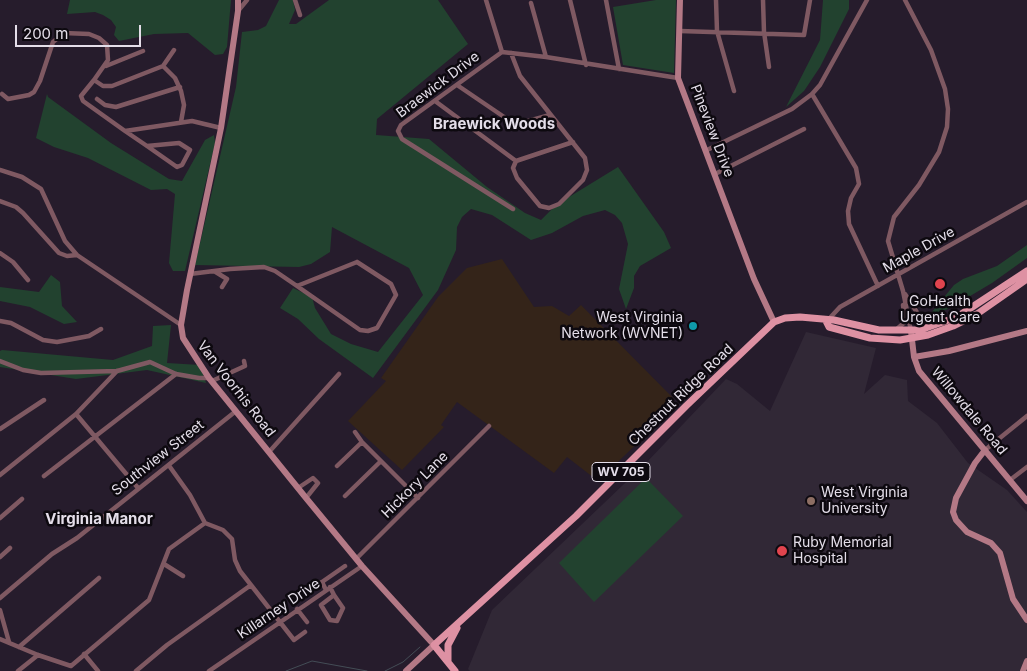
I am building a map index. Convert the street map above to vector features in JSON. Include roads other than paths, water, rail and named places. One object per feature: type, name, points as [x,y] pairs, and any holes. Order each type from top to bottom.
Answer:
[{"type":"main road","points":[[774,322],[793,317],[826,321],[834,320],[870,329],[912,335],[958,317],[1027,271]]},
{"type":"main road","points":[[826,321],[829,327],[870,338],[940,332],[966,320],[1027,279]]},
{"type":"main road","name":"Chestnut Ridge Road","points":[[434,645],[591,502],[686,406],[774,322]]},
{"type":"main road","points":[[448,662],[449,640],[462,621]]},
{"type":"main road","name":"Van Voorhis Road","points":[[434,645],[455,671]]},
{"type":"street","name":"Van Voorhis Road","points":[[238,0],[221,128],[181,325],[183,338],[211,380],[306,498],[362,566],[434,645]]},
{"type":"street","points":[[238,11],[248,0]]},
{"type":"street","points":[[295,0],[300,15]]},
{"type":"street","points":[[486,0],[502,52],[511,53],[520,76],[585,158],[587,170],[583,180],[558,204],[549,208],[540,206],[517,178],[513,168],[516,160]]},
{"type":"street","points":[[570,0],[586,65]]},
{"type":"street","points":[[606,0],[618,69]]},
{"type":"street","points":[[678,78],[680,0]]},
{"type":"street","points":[[716,0],[717,31],[734,91]]},
{"type":"street","points":[[763,0],[764,32],[769,67]]},
{"type":"street","points":[[680,31],[764,32],[804,35],[810,0]]},
{"type":"street","points":[[706,150],[792,110],[812,94],[820,85],[867,0]]},
{"type":"street","points":[[904,0],[931,50],[945,90],[948,109],[946,127],[939,152],[923,179],[894,217],[888,242],[903,291],[912,335],[914,357],[949,351],[1027,331]]},
{"type":"street","points":[[532,4],[546,57]]},
{"type":"street","points":[[2,94],[8,99],[29,95],[34,92],[40,81],[53,42],[59,35],[64,33],[89,34],[102,39],[109,53],[105,66],[81,96],[83,101],[178,167],[182,165],[190,150],[179,143],[148,146]]},
{"type":"street","points":[[94,80],[103,86],[112,86],[163,66],[174,50]]},
{"type":"street","points":[[105,66],[143,51]]},
{"type":"street","name":"Braewick Drive","points":[[502,52],[401,125],[398,131],[402,139],[513,209]]},
{"type":"street","name":"Pineview Drive","points":[[511,53],[678,78],[754,279],[774,322]]},
{"type":"street","points":[[163,66],[180,87],[184,105],[181,122]]},
{"type":"street","points":[[457,85],[510,122],[521,123],[550,115]]},
{"type":"street","points":[[97,99],[105,105],[116,107],[180,87]]},
{"type":"street","points":[[812,94],[857,171],[859,184],[851,198],[848,224],[878,286]]},
{"type":"street","points":[[435,101],[516,160]]},
{"type":"street","points":[[125,131],[192,121],[221,128]]},
{"type":"street","points":[[714,174],[804,129]]},
{"type":"street","points":[[516,160],[573,142]]},
{"type":"street","points":[[0,170],[22,177],[40,189],[65,241],[77,255],[181,325]]},
{"type":"street","points":[[0,202],[16,207],[59,252],[67,256],[77,255]]},
{"type":"street","name":"Maple Drive","points":[[826,321],[840,307],[1027,202]]},
{"type":"street","points":[[0,253],[13,262],[28,280]]},
{"type":"street","points":[[190,274],[264,267],[275,271],[360,330],[368,331],[377,328],[396,295],[391,284],[357,262],[297,286]]},
{"type":"street","points":[[214,271],[227,279],[222,287]]},
{"type":"street","points":[[903,291],[917,315],[924,320],[936,322],[958,317]]},
{"type":"street","points":[[891,331],[900,327],[905,322],[903,291]]},
{"type":"street","points":[[0,320],[43,340],[57,342],[73,341],[89,336],[101,329]]},
{"type":"street","name":"Willowdale Road","points":[[914,357],[919,371],[1027,501]]},
{"type":"street","points":[[0,361],[23,370],[41,373],[117,371],[150,362],[176,374],[211,380],[245,366],[244,361]]},
{"type":"street","points":[[0,475],[76,414],[117,371]]},
{"type":"street","points":[[44,476],[176,374]]},
{"type":"street","points":[[269,452],[339,374]]},
{"type":"street","points":[[0,429],[44,400]]},
{"type":"street","name":"Southview Street","points":[[0,598],[52,554],[77,538],[236,411]]},
{"type":"street","points":[[76,414],[138,488]]},
{"type":"street","points":[[1027,416],[985,450],[975,463],[956,498],[954,512],[956,520],[967,532],[991,543],[1000,553],[1013,599],[1027,620]]},
{"type":"street","name":"Hickory Lane","points":[[356,559],[489,426]]},
{"type":"street","points":[[356,432],[362,442],[418,498]]},
{"type":"street","points":[[337,466],[362,442]]},
{"type":"street","points":[[345,496],[380,461]]},
{"type":"street","points":[[170,467],[190,495],[205,523],[223,530],[232,540],[235,560],[251,585],[294,640],[305,632]]},
{"type":"street","points":[[1010,480],[1027,467]]},
{"type":"street","points":[[298,488],[313,478],[318,483],[306,498]]},
{"type":"street","points":[[0,518],[22,500]]},
{"type":"street","points":[[0,639],[71,666],[148,600],[169,550],[205,523]]},
{"type":"street","points":[[0,557],[10,548]]},
{"type":"street","points":[[164,564],[183,576]]},
{"type":"street","points":[[300,596],[345,566]]},
{"type":"street","name":"Killarney Drive","points":[[209,671],[362,566]]},
{"type":"street","points":[[19,646],[99,578]]},
{"type":"street","points":[[322,582],[334,595],[344,608],[338,621],[330,620],[321,605],[334,595]]},
{"type":"street","points":[[136,671],[167,645],[251,585]]},
{"type":"street","points":[[297,609],[307,622]]},
{"type":"street","points":[[0,610],[9,642]]},
{"type":"street","points":[[406,671],[434,645]]},
{"type":"street","points":[[84,654],[98,671]]},
{"type":"street","points":[[18,671],[38,655]]},
{"type":"street","points":[[1023,671],[1027,661]]},
{"type":"waterway","points":[[385,671],[403,662],[420,647]]},
{"type":"waterway","points":[[286,671],[312,661],[367,671]]},
{"type":"place","name":"GoHealth Urgent Care","points":[[940,284]]},
{"type":"place","name":"West Virginia Network (WVNET)","points":[[693,326]]},
{"type":"place","name":"West Virginia University","points":[[811,501]]},
{"type":"place","name":"Ruby Memorial Hospital","points":[[782,551]]},
{"type":"district","name":"Braewick Woods","points":[[494,124]]},
{"type":"district","name":"Virginia Manor","points":[[99,519]]}]
